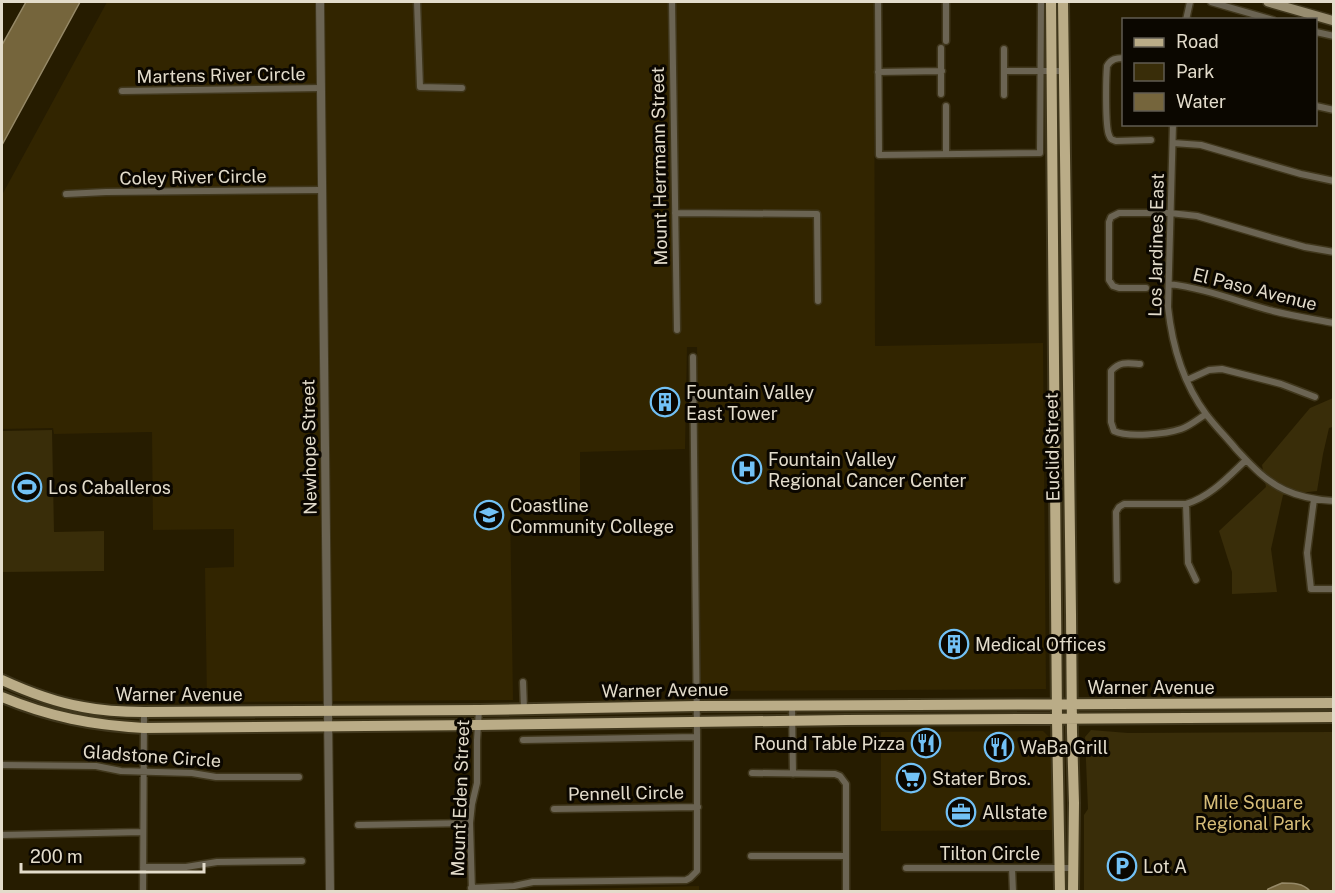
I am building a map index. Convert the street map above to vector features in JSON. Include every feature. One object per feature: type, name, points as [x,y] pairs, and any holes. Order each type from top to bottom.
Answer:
[{"type":"main road","name":"Euclid Street","points":[[1052,2],[1046,71],[1053,168],[1060,891]]},
{"type":"main road","name":"Euclid Street","points":[[1063,2],[1074,803],[1073,891]]},
{"type":"main road","points":[[1268,2],[1329,20]]},
{"type":"main road","name":"Warner Avenue","points":[[5,681],[55,701],[83,708],[144,712],[697,706],[1334,703]]},
{"type":"main road","name":"Warner Avenue","points":[[2,698],[68,719],[144,728],[697,721],[1334,717]]},
{"type":"main road","points":[[846,720],[855,715],[879,713],[884,705]]},
{"type":"main road","points":[[68,719],[105,718],[111,711]]},
{"type":"street","name":"Newhope Street","points":[[320,2],[330,891]]},
{"type":"street","points":[[417,2],[420,87],[462,88]]},
{"type":"street","name":"Mount Herrmann Street","points":[[672,2],[677,330]]},
{"type":"street","points":[[878,2],[879,155],[1040,153],[1046,71],[1041,2]]},
{"type":"street","points":[[946,2],[946,41]]},
{"type":"street","points":[[1186,18],[1190,2]]},
{"type":"street","points":[[1211,2],[1267,18]]},
{"type":"street","points":[[1317,32],[1329,20]]},
{"type":"street","points":[[1317,32],[1334,36]]},
{"type":"street","points":[[941,48],[941,94]]},
{"type":"street","points":[[1004,49],[1004,95]]},
{"type":"street","points":[[1122,58],[1110,61],[1107,66],[1109,136],[1116,141],[1151,140]]},
{"type":"street","points":[[878,72],[942,71]]},
{"type":"street","points":[[1004,71],[1064,71]]},
{"type":"street","name":"Martens River Circle","points":[[122,91],[321,88]]},
{"type":"street","points":[[946,106],[946,154]]},
{"type":"street","points":[[1317,106],[1334,110]]},
{"type":"street","name":"Los Jardines East","points":[[1173,126],[1168,307],[1171,331],[1180,364],[1206,414],[1262,475],[1284,490],[1314,499],[1334,501]]},
{"type":"street","points":[[1173,143],[1201,145],[1301,174],[1334,181]]},
{"type":"street","points":[[1053,168],[1065,168]]},
{"type":"street","name":"Coley River Circle","points":[[66,194],[321,190]]},
{"type":"street","points":[[675,213],[817,214],[818,301]]},
{"type":"street","points":[[1146,288],[1119,288],[1113,286],[1109,280],[1109,222],[1111,217],[1119,213],[1170,213],[1197,216],[1269,237],[1334,252]]},
{"type":"street","name":"El Paso Avenue","points":[[1168,284],[1188,286],[1283,313],[1334,323]]},
{"type":"street","points":[[471,890],[532,882],[686,880],[693,876],[698,867],[693,357]]},
{"type":"street","points":[[1140,364],[1118,364],[1111,371],[1111,422],[1114,431],[1126,435],[1167,433],[1184,428],[1206,414]]},
{"type":"street","points":[[1187,380],[1209,370],[1222,369],[1281,384],[1315,397]]},
{"type":"street","points":[[1117,579],[1116,512],[1119,507],[1124,504],[1186,504],[1195,501],[1214,490],[1246,460]]},
{"type":"street","points":[[1314,499],[1307,553],[1311,589],[1334,589]]},
{"type":"street","points":[[1186,504],[1188,562],[1196,579]]},
{"type":"street","points":[[2,692],[5,681]]},
{"type":"street","points":[[523,682],[524,709]]},
{"type":"street","points":[[792,706],[793,774]]},
{"type":"street","name":"Mount Eden Street","points":[[471,890],[470,823],[477,783],[479,710]]},
{"type":"street","points":[[143,891],[144,712]]},
{"type":"street","points":[[523,740],[697,737]]},
{"type":"street","name":"Gladstone Circle","points":[[2,765],[96,766],[121,771],[192,773],[216,777],[299,777]]},
{"type":"street","points":[[752,773],[835,774],[840,776],[846,784],[846,891]]},
{"type":"street","name":"Pennell Circle","points":[[554,809],[698,807]]},
{"type":"street","points":[[358,825],[470,823]]},
{"type":"street","points":[[2,835],[143,832]]},
{"type":"street","points":[[751,856],[846,856]]},
{"type":"street","points":[[143,867],[186,867],[217,862],[302,861]]},
{"type":"street","name":"Tilton Circle","points":[[906,868],[1073,868]]},
{"type":"street","points":[[1012,868],[1013,891]]},
{"type":"shaded area","points":[[107,2],[874,2],[875,346],[1043,343],[1046,689],[701,691],[697,347],[687,347],[685,449],[580,452],[580,503],[510,504],[513,700],[207,702],[205,568],[234,567],[234,529],[153,530],[152,432],[54,434],[53,428],[2,429],[2,195]]},
{"type":"shaded area","points":[[1043,731],[1051,739],[1053,830],[881,831],[881,732]]},
{"type":"shaded area","points":[[699,886],[699,892],[533,892],[538,890]]},
{"type":"green space","points":[[1333,398],[1333,427],[1329,428],[1317,491],[1283,495],[1271,549],[1277,592],[1232,594],[1232,572],[1219,531],[1266,487],[1262,465],[1310,408]]},
{"type":"green space","name":"Los Caballeros","points":[[52,430],[54,532],[104,531],[104,571],[2,572],[2,431]]},
{"type":"green space","name":"Mile Square Regional Park","points":[[1091,730],[1128,733],[1333,732],[1333,891],[1084,892],[1084,815],[1088,809],[1085,737]]},
{"type":"water","points":[[26,2],[80,2],[2,145],[2,45]]},
{"type":"water","points":[[1282,883],[1301,885],[1310,891],[1267,891]]},
{"type":"place","name":"Fountain Valley East Tower","points":[[665,402]]},
{"type":"place","name":"Fountain Valley Regional Cancer Center","points":[[747,469]]},
{"type":"place","name":"Los Caballeros","points":[[27,487]]},
{"type":"place","name":"Coastline Community College","points":[[489,515]]},
{"type":"place","name":"Medical Offices","points":[[954,644]]},
{"type":"place","name":"Round Table Pizza","points":[[926,743]]},
{"type":"place","name":"WaBa Grill","points":[[999,747]]},
{"type":"place","name":"Stater Bros.","points":[[911,778]]},
{"type":"place","name":"Allstate","points":[[961,812]]},
{"type":"place","name":"Lot A","points":[[1122,866]]}]
